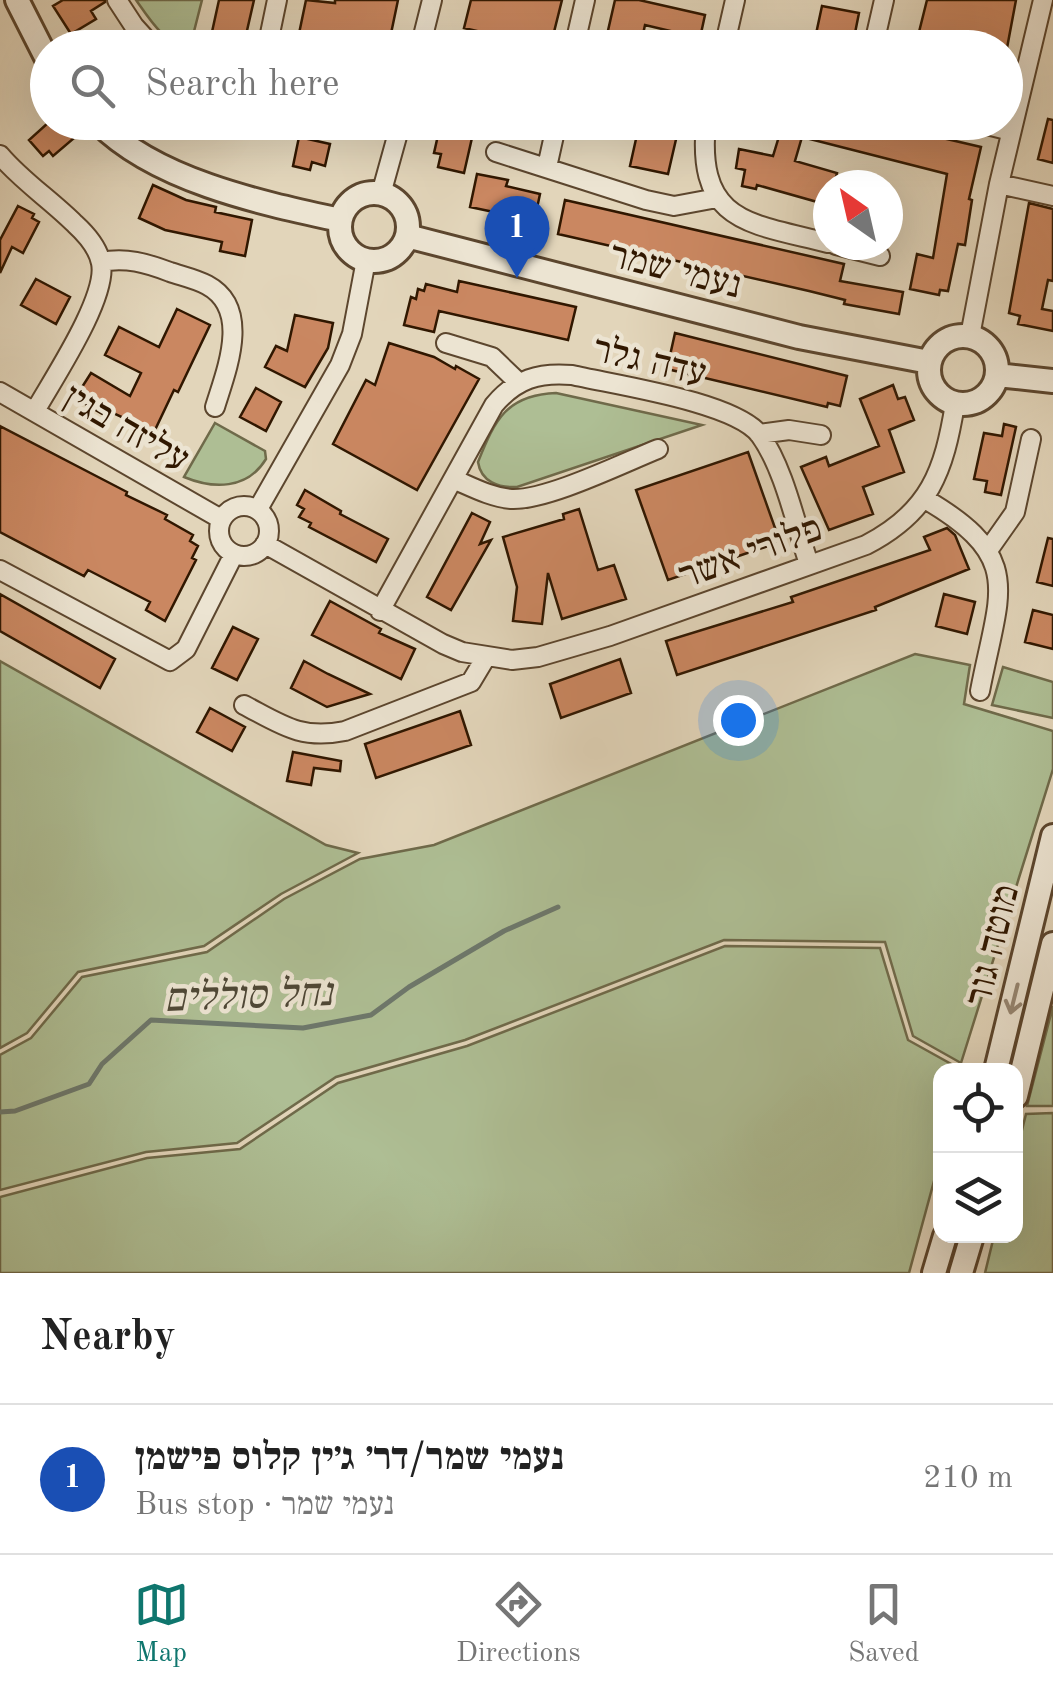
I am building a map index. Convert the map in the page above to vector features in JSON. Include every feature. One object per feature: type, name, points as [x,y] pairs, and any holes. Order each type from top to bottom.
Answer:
[{"type":"street","points":[[17,0],[32,30]]},
{"type":"street","points":[[117,0],[138,30]]},
{"type":"street","points":[[270,30],[277,0]]},
{"type":"street","points":[[424,30],[432,0]]},
{"type":"street","points":[[578,30],[585,0]]},
{"type":"street","points":[[728,30],[736,0]]},
{"type":"street","points":[[877,30],[884,0]]},
{"type":"street","points":[[1023,82],[1043,0]]},
{"type":"street","points":[[120,140],[138,154],[183,176],[275,206],[340,220]]},
{"type":"street","points":[[382,194],[396,140]]},
{"type":"street","points":[[547,167],[553,140]]},
{"type":"street","points":[[706,140],[705,158],[717,198],[744,221],[813,239]]},
{"type":"street","points":[[970,336],[1009,140]]},
{"type":"street","points":[[496,152],[674,206],[717,198]]},
{"type":"street","points":[[3,167],[74,222],[90,239],[101,262],[101,283],[95,303],[35,412]]},
{"type":"street","points":[[999,184],[1053,196]]},
{"type":"street","points":[[382,194],[392,198],[406,214],[407,236],[396,253],[386,259],[366,260],[356,256],[342,241],[340,220],[344,210],[360,196],[382,194]]},
{"type":"street","name":"נעמי שמר","points":[[407,236],[799,337],[929,362]]},
{"type":"street","points":[[101,262],[118,258],[141,262],[209,286],[224,298],[232,320],[232,349],[215,408]]},
{"type":"street","points":[[258,509],[340,365],[360,304],[366,260]]},
{"type":"street","points":[[955,336],[970,336],[991,350],[997,375],[982,398],[955,404],[934,388],[929,362],[941,343],[955,336]]},
{"type":"street","points":[[380,611],[494,405],[519,382],[492,357],[446,344]]},
{"type":"street","name":"עדה גלר","points":[[519,382],[536,375],[572,374],[722,410],[747,421],[759,434]]},
{"type":"street","points":[[997,375],[1053,381]]},
{"type":"street","name":"עליזה בגין","points":[[0,392],[222,519]]},
{"type":"street","name":"פלורי אשר","points":[[266,544],[443,644],[512,660],[572,648],[892,532],[925,498],[943,462],[955,404]]},
{"type":"street","points":[[810,564],[776,468],[759,434],[789,430],[821,435]]},
{"type":"street","points":[[989,549],[1016,512],[1031,439]]},
{"type":"street","points":[[453,479],[492,496],[515,500],[540,495],[658,450]]},
{"type":"street","points":[[925,498],[958,520],[989,549],[999,580],[980,692]]},
{"type":"street","points":[[241,505],[258,509],[269,524],[266,544],[248,556],[234,554],[219,534],[222,519],[241,505]]},
{"type":"street","points":[[0,570],[170,661],[186,649],[234,554]]},
{"type":"street","points":[[244,705],[298,733],[334,733],[452,691],[470,682],[486,657]]},
{"type":"street","name":"מוטה גור","points":[[998,1063],[1053,836]]},
{"type":"street","name":"מוטה גור","points":[[1023,1067],[1053,944]]},
{"type":"street","points":[[934,1273],[944,1243]]},
{"type":"street","points":[[960,1273],[970,1243]]},
{"type":"green space","points":[[136,0],[202,0],[194,30],[159,30]]},
{"type":"green space","points":[[556,393],[702,425],[517,487],[487,479],[478,462],[505,412],[525,399]]},
{"type":"green space","points":[[215,423],[265,451],[266,459],[249,477],[218,485],[184,477]]},
{"type":"green space","points":[[915,654],[970,665],[964,704],[1053,731],[1053,769],[961,1063],[913,1036],[885,942],[724,940],[465,1040],[336,1077],[237,1143],[146,1152],[0,1190],[0,1055],[31,1038],[82,977],[207,952],[284,899],[360,859],[434,845]]},
{"type":"green space","points":[[0,661],[326,845],[358,853],[281,894],[204,946],[78,972],[27,1033],[0,1048]]},
{"type":"green space","points":[[1003,667],[1053,682],[1053,718],[992,705]]},
{"type":"green space","points":[[725,946],[880,948],[908,1040],[949,1063],[933,1063],[933,1185],[909,1273],[0,1273],[0,1197],[147,1158],[240,1149],[338,1083],[467,1046]]},
{"type":"green space","points":[[1053,1006],[1053,1106],[1027,1106]]},
{"type":"green space","points":[[1053,1113],[1053,1273],[985,1273],[992,1243],[1023,1243],[1026,1114]]},
{"type":"building","points":[[63,0],[105,0],[91,11],[96,19],[78,30],[68,30],[53,6]]},
{"type":"building","points":[[219,0],[254,0],[247,30],[212,30]]},
{"type":"building","points":[[306,0],[398,0],[392,30],[300,30]]},
{"type":"building","points":[[471,0],[562,0],[554,30],[464,28]]},
{"type":"building","points":[[615,0],[639,0],[705,15],[702,30],[666,30],[645,25],[644,30],[608,30]]},
{"type":"building","points":[[927,0],[1016,0],[1010,30],[920,30]]},
{"type":"building","points":[[822,6],[859,13],[856,30],[817,30]]},
{"type":"building","points":[[1048,119],[1053,120],[1053,163],[1038,159]]},
{"type":"building","points":[[29,140],[72,140],[53,156],[49,151],[43,156]]},
{"type":"building","points":[[298,140],[330,144],[325,166],[312,162],[310,170],[293,166]]},
{"type":"building","points":[[437,140],[472,140],[464,173],[438,167],[441,154],[434,153]]},
{"type":"building","points":[[636,140],[676,140],[668,174],[630,166]]},
{"type":"building","points":[[778,140],[801,140],[795,161],[826,170],[813,170],[813,201],[757,185],[756,189],[742,186],[745,170],[736,168],[739,149],[773,156]]},
{"type":"building","points":[[814,140],[951,140],[981,147],[969,199],[972,200],[965,245],[958,244],[948,291],[940,290],[939,295],[910,289],[917,254],[933,258],[947,174]]},
{"type":"building","points":[[477,174],[508,180],[506,186],[540,194],[532,232],[506,226],[508,215],[470,207]]},
{"type":"building","points":[[153,185],[186,200],[216,207],[215,212],[252,220],[245,256],[220,251],[222,242],[165,230],[139,218]]},
{"type":"building","points":[[565,200],[813,257],[813,260],[844,264],[840,281],[903,292],[899,314],[844,304],[845,300],[809,291],[558,234]]},
{"type":"building","points":[[1029,203],[1053,209],[1053,281],[1048,280],[1042,309],[1053,311],[1053,331],[1018,324],[1020,316],[1009,313]]},
{"type":"building","points":[[18,206],[34,214],[32,218],[39,222],[23,253],[12,247],[0,273],[0,240]]},
{"type":"building","points":[[36,279],[70,297],[56,324],[21,305]]},
{"type":"building","points":[[459,281],[576,307],[568,340],[439,311],[434,332],[404,325],[411,297],[416,299],[418,289],[424,291],[426,284],[457,292]]},
{"type":"building","points":[[177,309],[210,325],[154,432],[109,411],[106,416],[75,398],[91,373],[130,396],[141,373],[105,355],[119,327],[159,347]]},
{"type":"building","points":[[295,315],[333,323],[328,348],[305,387],[265,367],[276,346],[287,351]]},
{"type":"building","points":[[675,333],[847,376],[840,406],[828,403],[827,407],[667,369]]},
{"type":"building","points":[[389,343],[434,357],[479,379],[417,490],[333,444],[366,380],[375,385]]},
{"type":"building","points":[[893,385],[898,399],[905,397],[914,420],[889,430],[904,472],[863,487],[873,514],[829,530],[801,467],[826,457],[829,466],[879,446],[860,399]]},
{"type":"building","points":[[256,388],[281,402],[266,431],[240,417]]},
{"type":"building","points":[[1004,424],[1016,427],[1001,495],[985,492],[987,481],[974,479],[984,433],[1002,436]]},
{"type":"building","points":[[0,426],[127,492],[126,495],[167,515],[165,519],[193,535],[190,541],[198,546],[192,558],[196,560],[165,621],[146,610],[150,602],[88,570],[84,576],[0,532]]},
{"type":"building","points":[[748,452],[780,542],[668,580],[636,490]]},
{"type":"building","points":[[305,490],[388,539],[376,562],[309,527],[311,523],[299,517],[304,509],[297,505]]},
{"type":"building","points":[[579,509],[598,570],[614,565],[626,599],[562,619],[548,573],[542,624],[513,621],[517,587],[503,537],[564,519],[563,514]]},
{"type":"building","points":[[472,513],[490,522],[480,544],[491,540],[451,610],[427,597]]},
{"type":"building","points":[[947,528],[955,535],[969,569],[875,607],[876,610],[677,675],[666,641],[793,602],[791,597],[930,550],[924,537]]},
{"type":"building","points":[[1048,538],[1053,539],[1053,586],[1037,582]]},
{"type":"building","points":[[0,594],[115,659],[100,688],[0,631]]},
{"type":"building","points":[[944,594],[975,602],[967,634],[936,626]]},
{"type":"building","points":[[330,601],[381,629],[379,633],[415,649],[401,679],[312,635]]},
{"type":"building","points":[[1033,610],[1053,615],[1053,649],[1025,642]]},
{"type":"building","points":[[233,627],[258,639],[237,680],[212,668]]},
{"type":"building","points":[[620,659],[631,693],[561,718],[550,684]]},
{"type":"building","points":[[304,661],[370,694],[327,707],[291,688]]},
{"type":"building","points":[[210,708],[245,727],[232,751],[197,732]]},
{"type":"building","points":[[460,711],[471,745],[376,778],[365,744]]},
{"type":"building","points":[[293,752],[341,761],[340,771],[314,768],[311,785],[287,781]]},
{"type":"waterway","name":"נחל סוללים","points":[[0,1112],[15,1111],[89,1084],[102,1064],[151,1020],[303,1028],[371,1015],[409,987],[504,931],[558,907]]},
{"type":"place","name":"נעמי שמר/דר׳ ג׳ין קלוס פישמן","points":[[517,278]]}]
